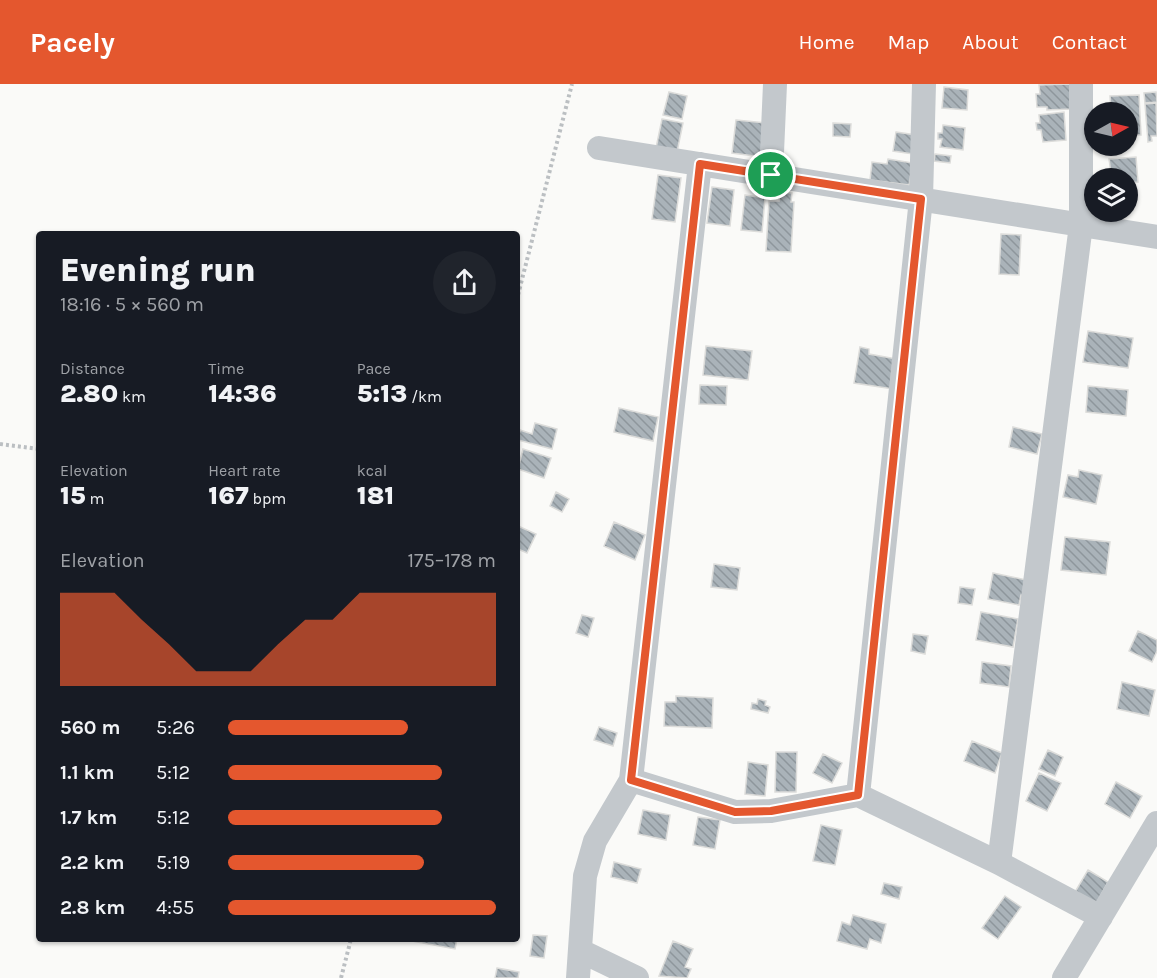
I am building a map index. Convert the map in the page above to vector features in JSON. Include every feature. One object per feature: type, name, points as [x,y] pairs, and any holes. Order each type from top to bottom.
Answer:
[{"type":"street","points":[[771,175],[775,84]]},
{"type":"street","points":[[858,795],[921,199],[924,84]]},
{"type":"street","points":[[999,863],[1081,225],[1081,84]]},
{"type":"street","points":[[599,148],[1157,237]]},
{"type":"street","points":[[578,978],[585,876],[595,841],[631,780],[700,164]]},
{"type":"street","points":[[631,780],[735,812],[771,811],[858,795],[999,863],[1101,917]]},
{"type":"street","points":[[1064,978],[1157,823]]},
{"type":"street","points":[[581,951],[637,978]]},
{"type":"path","points":[[520,287],[572,84]]},
{"type":"path","points":[[0,444],[36,449]]},
{"type":"path","points":[[341,978],[350,942]]},
{"type":"building","points":[[1070,84],[1071,109],[1047,110],[1047,107],[1037,107],[1036,94],[1040,94],[1039,85]]},
{"type":"building","points":[[944,87],[968,90],[967,110],[942,108]]},
{"type":"building","points":[[669,92],[687,96],[682,119],[663,115]]},
{"type":"building","points":[[1156,92],[1157,102],[1145,103],[1144,93]]},
{"type":"building","points":[[1139,95],[1141,135],[1138,135],[1138,102],[1110,102],[1110,96]]},
{"type":"building","points":[[1156,103],[1157,136],[1151,136],[1152,141],[1148,142],[1145,104]]},
{"type":"building","points":[[1064,112],[1066,140],[1043,142],[1041,130],[1037,130],[1036,123],[1040,123],[1039,115]]},
{"type":"building","points":[[662,119],[683,123],[677,152],[656,148]]},
{"type":"building","points":[[736,120],[766,123],[762,157],[732,153]]},
{"type":"building","points":[[833,123],[851,124],[850,137],[833,136]]},
{"type":"building","points":[[943,125],[965,128],[963,150],[940,147],[942,139],[938,139],[938,133],[942,133]]},
{"type":"building","points":[[896,132],[916,135],[913,154],[893,151]]},
{"type":"building","points":[[935,154],[951,156],[950,163],[934,161]]},
{"type":"building","points":[[1136,157],[1137,168],[1110,168],[1109,159]]},
{"type":"building","points":[[888,159],[913,163],[909,185],[870,180],[872,162],[887,164]]},
{"type":"building","points":[[658,175],[681,178],[675,222],[652,219]]},
{"type":"building","points":[[712,187],[734,190],[730,226],[707,223]]},
{"type":"building","points":[[779,192],[792,193],[791,202],[794,202],[791,252],[766,251],[769,201],[779,201]]},
{"type":"building","points":[[745,195],[765,198],[762,232],[741,230]]},
{"type":"building","points":[[1001,234],[1021,235],[1019,275],[999,274]]},
{"type":"building","points":[[1088,331],[1133,338],[1128,368],[1083,362]]},
{"type":"building","points":[[706,346],[752,351],[748,380],[703,375]]},
{"type":"building","points":[[860,347],[869,349],[869,354],[897,359],[893,389],[854,383]]},
{"type":"building","points":[[700,385],[727,386],[726,405],[699,404]]},
{"type":"building","points":[[1088,386],[1128,390],[1126,416],[1086,412]]},
{"type":"building","points":[[619,408],[658,417],[653,441],[614,432]]},
{"type":"building","points":[[535,423],[557,429],[552,449],[520,441],[520,430],[532,434]]},
{"type":"building","points":[[1013,427],[1042,434],[1037,454],[1009,447]]},
{"type":"building","points":[[523,449],[551,458],[544,478],[520,470]]},
{"type":"building","points":[[1079,470],[1102,475],[1096,504],[1063,497],[1068,475],[1078,477]]},
{"type":"building","points":[[556,492],[569,499],[562,512],[550,506]]},
{"type":"building","points":[[614,522],[645,535],[635,560],[604,546]]},
{"type":"building","points":[[520,527],[536,534],[527,553],[520,550]]},
{"type":"building","points":[[1065,537],[1110,542],[1106,575],[1061,570]]},
{"type":"building","points":[[714,564],[740,568],[737,590],[711,587]]},
{"type":"building","points":[[993,573],[1031,581],[1028,596],[1021,595],[1019,605],[988,599]]},
{"type":"building","points":[[960,587],[975,589],[972,605],[958,603]]},
{"type":"building","points":[[981,612],[1018,619],[1013,647],[976,640]]},
{"type":"building","points":[[582,615],[594,618],[588,637],[576,633]]},
{"type":"building","points":[[1138,631],[1157,640],[1157,651],[1152,662],[1129,651]]},
{"type":"building","points":[[913,634],[928,636],[925,654],[911,651]]},
{"type":"building","points":[[982,662],[1011,666],[1009,687],[980,683]]},
{"type":"building","points":[[1122,682],[1155,690],[1149,716],[1117,709]]},
{"type":"building","points":[[676,696],[713,698],[712,728],[664,726],[665,702],[676,702]]},
{"type":"building","points":[[758,699],[766,701],[765,705],[770,707],[768,713],[751,709],[752,703],[757,704]]},
{"type":"building","points":[[599,727],[617,733],[613,746],[594,740]]},
{"type":"building","points":[[972,741],[1002,753],[995,773],[964,761]]},
{"type":"building","points":[[1048,750],[1063,757],[1055,776],[1039,769]]},
{"type":"building","points":[[776,752],[797,752],[796,792],[775,792]]},
{"type":"building","points":[[823,754],[842,763],[832,783],[813,773]]},
{"type":"building","points":[[748,762],[768,765],[765,796],[745,794]]},
{"type":"building","points":[[1039,773],[1061,783],[1047,811],[1026,801]]},
{"type":"building","points":[[1116,782],[1142,796],[1130,818],[1105,804]]},
{"type":"building","points":[[643,810],[670,815],[666,840],[638,834]]},
{"type":"building","points":[[698,817],[720,820],[715,849],[693,845]]},
{"type":"building","points":[[821,825],[842,830],[835,865],[813,861]]},
{"type":"building","points":[[614,862],[641,869],[637,883],[611,877]]},
{"type":"building","points":[[1088,870],[1108,882],[1096,904],[1075,892]]},
{"type":"building","points":[[884,883],[902,887],[899,899],[881,894]]},
{"type":"building","points":[[1005,896],[1021,907],[998,939],[982,928]]},
{"type":"building","points":[[853,915],[886,924],[881,943],[870,939],[867,949],[837,941],[842,922],[850,925]]},
{"type":"building","points":[[533,935],[547,936],[544,958],[530,956]]},
{"type":"building","points":[[673,941],[693,949],[685,967],[691,969],[687,978],[659,976]]},
{"type":"building","points":[[417,942],[456,942],[455,949]]},
{"type":"building","points":[[497,968],[519,972],[518,978],[495,978]]},
{"type":"route","points":[[700,164],[771,175],[921,199],[858,795],[771,811],[735,812],[631,780],[700,164]]}]
